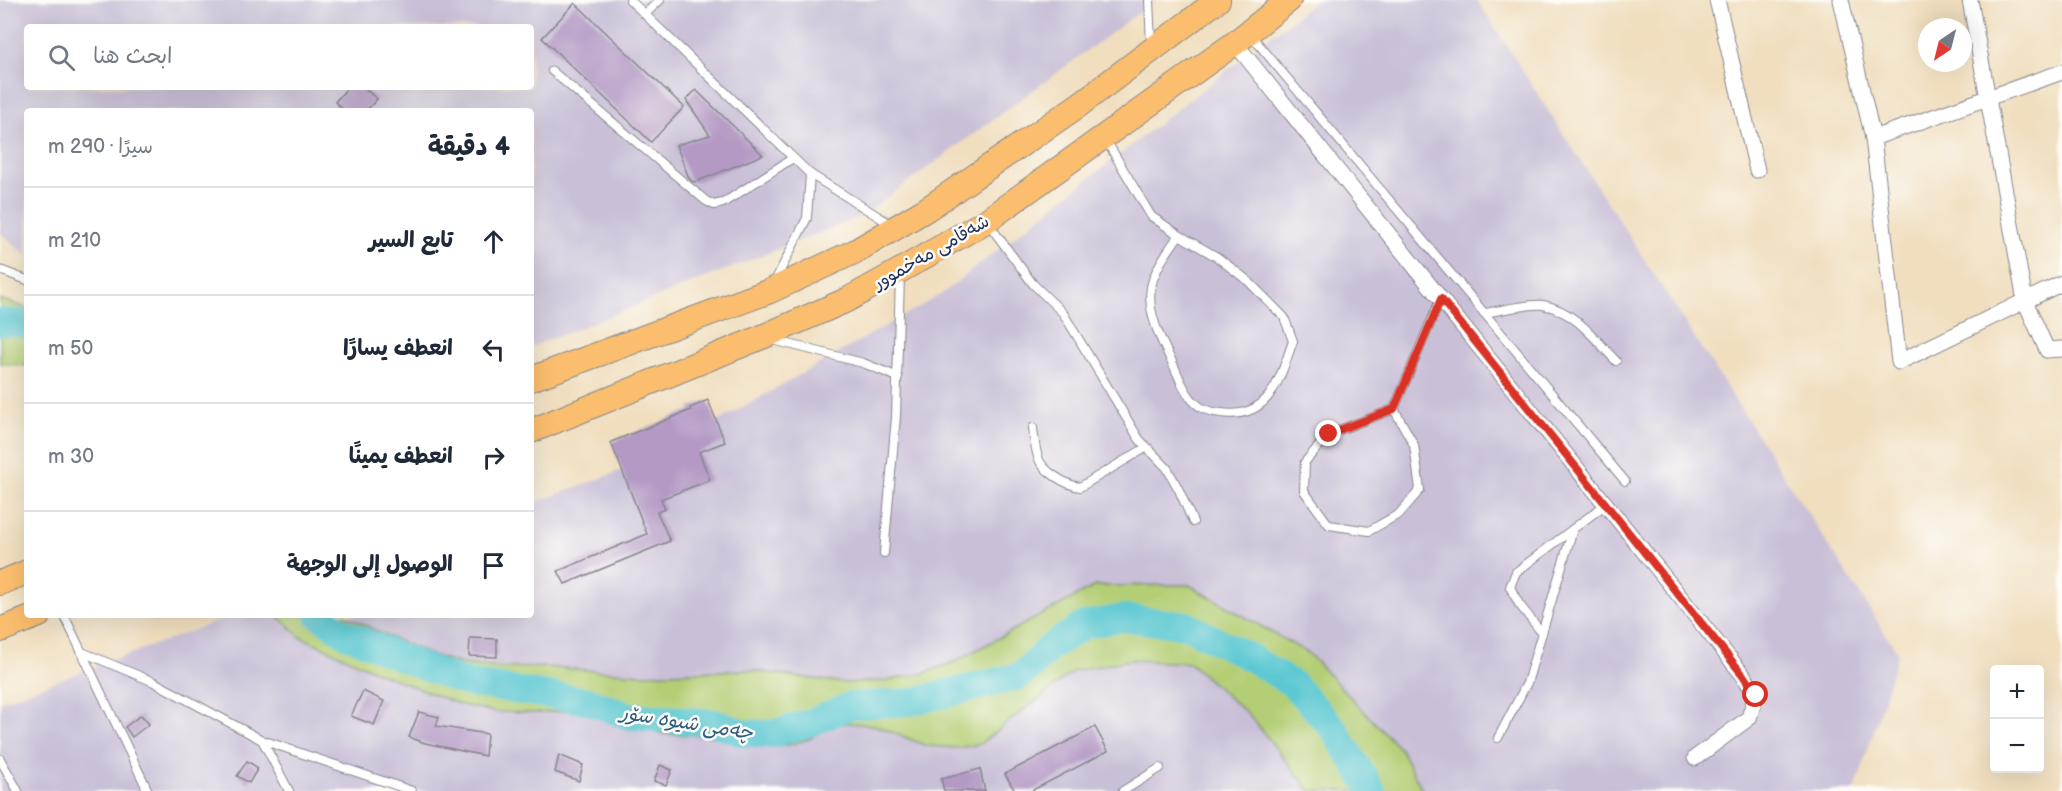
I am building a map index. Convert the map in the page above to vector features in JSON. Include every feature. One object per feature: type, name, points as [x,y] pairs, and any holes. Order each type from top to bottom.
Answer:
[{"type":"highway","name":"شەقامی مەخموور","points":[[534,378],[770,291],[813,272],[897,228],[1079,105],[1218,0]]},
{"type":"highway","name":"شەقامی مەخموور","points":[[534,430],[847,300],[901,270],[986,221],[1242,38],[1289,0]]},
{"type":"highway","points":[[1079,105],[1104,136]]},
{"type":"highway","points":[[0,583],[24,573]]},
{"type":"highway","points":[[0,630],[31,618]]},
{"type":"street","points":[[1717,0],[1757,170]]},
{"type":"street","points":[[1842,0],[1872,138],[1899,362],[2062,283]]},
{"type":"street","points":[[1970,0],[2025,301],[2047,350],[2062,349]]},
{"type":"street","points":[[1242,38],[1441,299],[1743,675],[1756,695],[1749,718],[1695,758]]},
{"type":"street","points":[[1872,138],[2062,72]]},
{"type":"lane","points":[[630,0],[810,174],[897,228]]},
{"type":"lane","points":[[645,14],[660,0]]},
{"type":"lane","points":[[1149,0],[1151,52]]},
{"type":"lane","points":[[1242,38],[1484,313],[1625,481]]},
{"type":"lane","points":[[552,71],[714,205],[723,203],[793,158]]},
{"type":"lane","points":[[1104,136],[1151,216],[1217,257],[1247,280],[1284,317],[1293,341],[1278,383],[1260,406],[1232,415],[1208,412],[1190,398],[1163,344],[1150,308],[1151,286],[1162,259],[1179,235]]},
{"type":"lane","points":[[770,291],[807,218],[810,174]]},
{"type":"lane","points":[[986,221],[1033,285],[1063,313],[1139,439],[1167,468],[1193,522]]},
{"type":"lane","points":[[0,270],[24,279]]},
{"type":"lane","points":[[884,552],[894,446],[901,270]]},
{"type":"lane","points":[[1394,409],[1414,445],[1420,490],[1399,514],[1369,531],[1329,525],[1304,491],[1305,462],[1329,434],[1394,409],[1441,299]]},
{"type":"lane","points":[[1484,313],[1542,305],[1559,311],[1579,323],[1616,361]]},
{"type":"lane","points":[[762,337],[863,363],[898,377]]},
{"type":"lane","points":[[1033,428],[1038,460],[1068,485],[1080,486],[1148,447]]},
{"type":"lane","points":[[1542,633],[1510,587],[1516,572],[1606,504]]},
{"type":"lane","points":[[1498,738],[1527,682],[1574,529]]},
{"type":"lane","points":[[65,618],[148,791]]},
{"type":"lane","points":[[82,652],[153,682],[262,740],[412,791]]},
{"type":"lane","points":[[262,740],[289,791]]},
{"type":"lane","points":[[0,759],[18,791]]},
{"type":"lane","points":[[1124,791],[1160,768]]},
{"type":"shaded area","points":[[0,0],[1156,0],[862,216],[534,346],[534,108],[24,108],[24,253],[0,232]]},
{"type":"shaded area","points":[[1317,0],[1477,0],[1898,653],[1855,791],[0,791],[0,702],[226,618],[534,618],[534,503],[650,460],[940,295]]},
{"type":"green space","points":[[0,299],[24,307],[24,366],[0,363]]},
{"type":"green space","points":[[1189,585],[1308,653],[1401,750],[1423,791],[1310,791],[1251,717],[1190,663],[1129,660],[1074,671],[980,744],[959,748],[927,746],[874,725],[848,723],[830,726],[809,739],[788,745],[757,747],[730,739],[702,735],[664,734],[594,714],[566,711],[494,712],[458,704],[379,673],[299,636],[280,618],[351,618],[432,655],[462,664],[642,674],[747,670],[844,683],[884,681],[925,673],[956,661],[1095,586]]},
{"type":"building","points":[[575,3],[684,107],[651,142],[542,38]]},
{"type":"building","points":[[345,90],[366,90],[377,99],[369,108],[342,108],[335,102]]},
{"type":"building","points":[[696,90],[763,155],[693,182],[689,178],[676,145],[710,135],[686,100]]},
{"type":"building","points":[[708,400],[725,442],[699,452],[710,480],[661,499],[665,509],[657,512],[670,541],[565,584],[558,571],[647,534],[611,442],[691,410],[690,408]]},
{"type":"building","points":[[470,638],[497,639],[497,657],[469,656]]},
{"type":"building","points":[[363,691],[384,701],[374,725],[351,716]]},
{"type":"building","points":[[419,712],[439,717],[436,726],[487,734],[485,756],[425,743],[409,737]]},
{"type":"building","points":[[141,715],[149,724],[132,737],[125,727]]},
{"type":"building","points":[[1095,727],[1108,751],[1031,791],[1015,791],[1005,774]]},
{"type":"building","points":[[559,755],[583,765],[579,781],[555,772]]},
{"type":"building","points":[[247,761],[258,768],[249,783],[237,776]]},
{"type":"building","points":[[660,765],[672,770],[666,785],[654,781]]},
{"type":"building","points":[[980,769],[985,791],[944,791],[941,779]]},
{"type":"waterway","name":"چەمی شیوە سۆر","points":[[0,322],[24,325]]},
{"type":"waterway","name":"چەمی شیوە سۆر","points":[[323,618],[344,633],[467,683],[589,701],[629,716],[715,723],[743,733],[773,734],[812,722],[850,706],[910,702],[1017,677],[1030,668],[1050,647],[1084,625],[1122,618],[1186,625],[1251,658],[1294,685],[1334,729],[1372,791]]},
{"type":"route","points":[[1329,434],[1394,409],[1441,299],[1743,675],[1756,695]]}]
